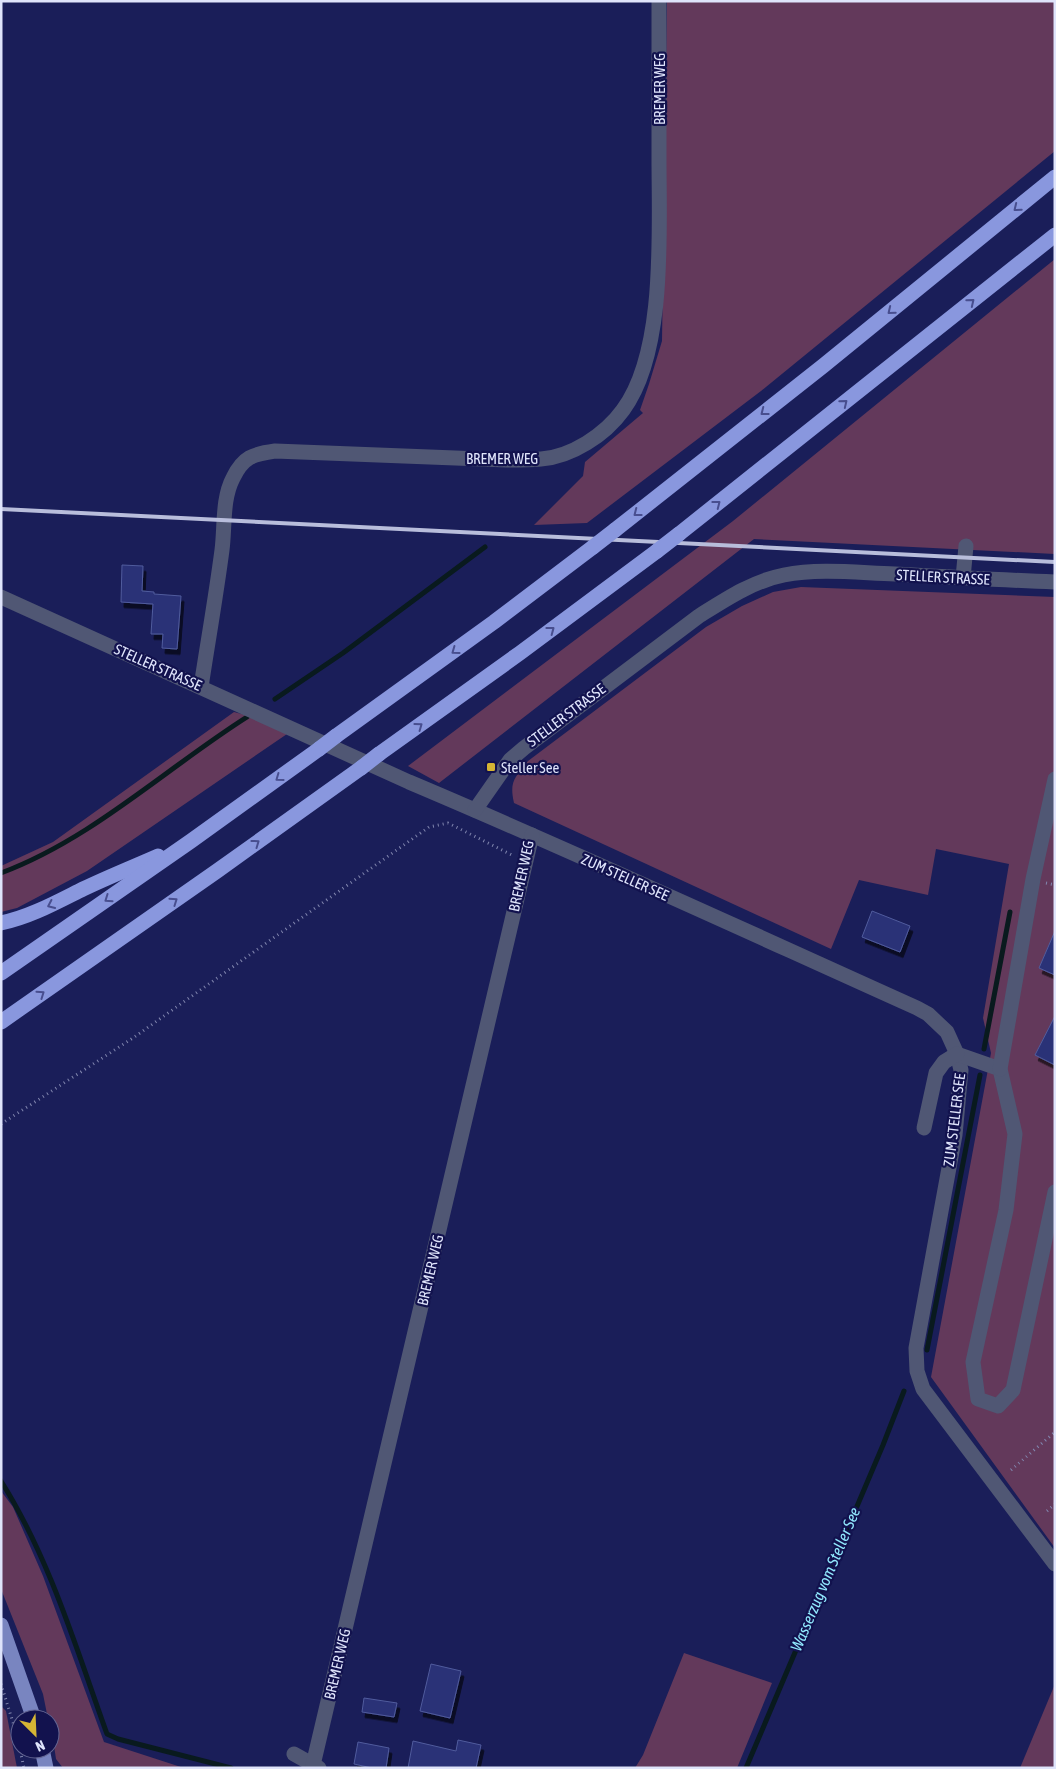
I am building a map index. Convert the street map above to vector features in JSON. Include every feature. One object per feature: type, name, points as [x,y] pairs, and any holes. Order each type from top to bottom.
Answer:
[{"type":"highway","points":[[1,973],[191,841],[494,622],[615,530],[823,366],[1055,177]]},
{"type":"highway","points":[[1,1022],[361,768],[657,551],[1055,235]]},
{"type":"highway","points":[[1,923],[12,921],[48,907],[191,841]]},
{"type":"main road","points":[[1,1625],[30,1709]]},
{"type":"street","name":"BREMER WEG","points":[[201,687],[222,549],[227,500],[232,479],[246,460],[254,454],[275,450],[507,460],[542,459],[575,450],[594,438],[622,412],[640,382],[655,311],[659,210],[659,1]]},
{"type":"street","points":[[963,578],[966,546]]},
{"type":"street","name":"STELLER STRASSE","points":[[1,597],[409,782],[475,810],[510,760],[524,748],[699,616],[729,597],[760,582],[784,575],[810,572],[848,572],[1055,582]]},
{"type":"street","points":[[1055,779],[1033,879],[1000,1069],[1015,1134],[1006,1210],[973,1362],[978,1399],[998,1406],[1013,1390],[1055,1192]]},
{"type":"street","name":"BREMER WEG","points":[[294,1754],[316,1766],[532,835],[475,810]]},
{"type":"street","name":"ZUM STELLER SEE","points":[[532,835],[917,1008],[928,1014],[947,1032],[957,1054],[961,1070],[955,1135],[916,1348],[916,1370],[923,1389],[948,1425],[1055,1564]]},
{"type":"street","points":[[924,1128],[936,1073],[944,1062],[957,1054],[1000,1069]]},
{"type":"path","points":[[1,1124],[133,1038],[429,827],[448,822],[526,863]]},
{"type":"path","points":[[1011,1470],[1055,1432]]},
{"type":"path","points":[[1047,1510],[1055,1504]]},
{"type":"path","points":[[1,1684],[16,1732],[24,1768]]},
{"type":"shaded area","points":[[667,1],[1055,1],[1055,151],[761,391],[587,523],[534,525],[583,476],[585,462],[643,413],[640,410],[662,341]]},
{"type":"shaded area","points":[[1055,259],[1055,554],[754,539],[439,783],[408,766],[733,521]]},
{"type":"shaded area","points":[[801,587],[1055,597],[1055,1548],[931,1377],[991,1053],[983,1018],[1009,864],[936,849],[928,895],[859,880],[831,949],[514,803],[512,790],[514,780],[528,761],[706,627],[742,606],[773,592]]},
{"type":"shaded area","points":[[234,712],[257,718],[287,734],[87,871],[17,908],[1,912],[1,866],[53,842]]},
{"type":"shaded area","points":[[1,1491],[13,1507],[43,1576],[104,1742],[184,1768],[63,1768],[56,1759],[60,1759],[60,1709],[46,1709],[43,1694],[1,1589]]},
{"type":"shaded area","points":[[684,1653],[772,1683],[737,1768],[635,1768],[643,1755]]},
{"type":"shaded area","points":[[1055,1684],[1055,1768],[1020,1768]]},
{"type":"shaded area","points":[[1,1706],[6,1711],[10,1732],[10,1759],[15,1759],[17,1768],[1,1768]]},
{"type":"building","points":[[122,565],[143,566],[142,591],[181,596],[177,649],[162,648],[163,634],[151,634],[153,604],[121,602]]},
{"type":"building","points":[[872,911],[910,926],[900,952],[862,937]]},
{"type":"building","points":[[1055,931],[1055,975],[1039,968]]},
{"type":"building","points":[[1055,1016],[1055,1065],[1035,1055]]},
{"type":"building","points":[[431,1664],[461,1671],[450,1718],[420,1711]]},
{"type":"building","points":[[364,1698],[397,1703],[394,1717],[362,1712]]},
{"type":"building","points":[[458,1740],[481,1745],[476,1768],[408,1768],[413,1741],[456,1751]]},
{"type":"building","points":[[358,1742],[389,1748],[386,1768],[372,1768],[354,1764]]},
{"type":"waterway","points":[[275,699],[343,653],[485,547]]},
{"type":"waterway","points":[[1,873],[34,859],[66,842],[127,802],[247,717]]},
{"type":"waterway","points":[[984,1049],[1010,912]]},
{"type":"waterway","points":[[927,1350],[980,1075]]},
{"type":"waterway","name":"Wasserzug vom Steller See","points":[[746,1768],[883,1445],[904,1391]]},
{"type":"waterway","points":[[1,1481],[34,1541],[48,1573],[107,1734],[118,1739],[231,1768]]},
{"type":"railway","points":[[1,509],[1055,562]]},
{"type":"place","name":"Steller See","points":[[491,767]]}]
